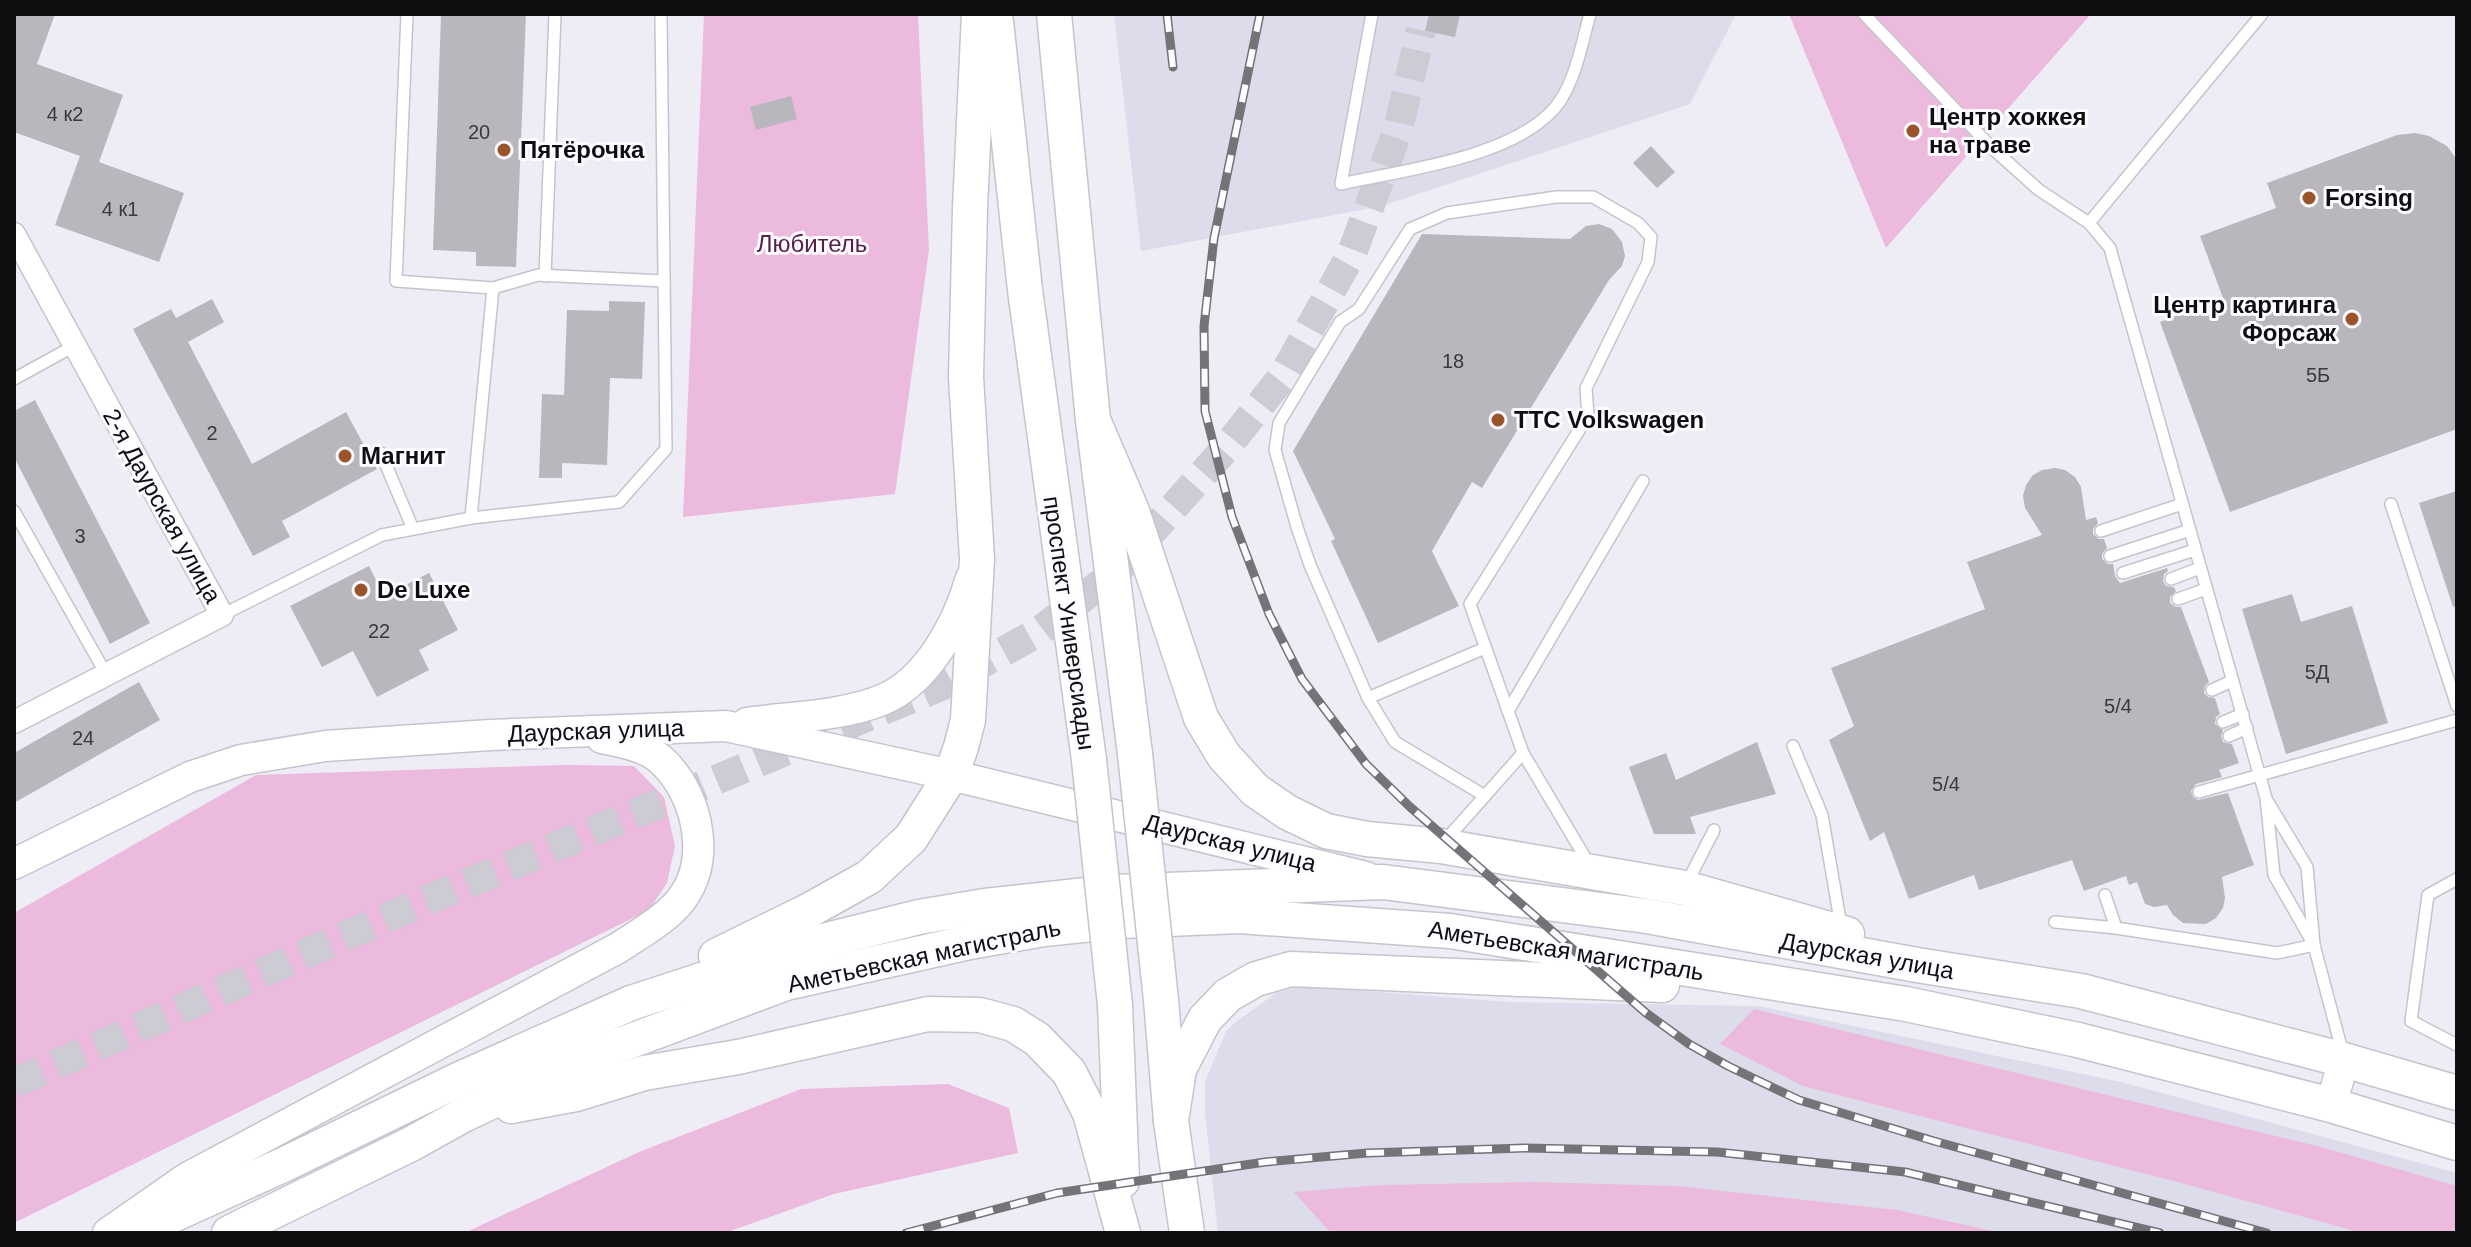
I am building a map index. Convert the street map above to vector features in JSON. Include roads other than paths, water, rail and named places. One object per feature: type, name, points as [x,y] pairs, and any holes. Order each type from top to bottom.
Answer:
[{"type":"main road","points":[[631,1003],[690,969],[869,877],[911,838],[951,775],[968,720],[977,559],[966,377],[979,14]]},
{"type":"main road","name":"проспект Универсиады","points":[[995,14],[1027,305],[1089,760],[1115,1005],[1123,1233]]},
{"type":"main road","name":"проспект Универсиады","points":[[1054,14],[1093,420],[1135,754],[1171,1121],[1187,1233]]},
{"type":"main road","points":[[1093,420],[1132,511],[1201,718],[1224,756],[1255,790],[1287,812],[1326,831],[1593,871],[1666,902],[1841,931],[1917,965]]},
{"type":"main road","name":"Даурская улица","points":[[1383,882],[1666,902],[1917,965],[2081,991],[2457,1093]]},
{"type":"main road","name":"Аметьевская магистраль","points":[[133,1233],[460,1079],[631,1003],[815,943],[919,917],[985,906],[1114,892],[1383,882]]},
{"type":"main road","name":"Аметьевская магистраль","points":[[229,1233],[580,1060],[786,983],[984,939],[1044,929],[1121,921],[1239,916],[1450,931],[1906,1004]]},
{"type":"main road","points":[[1171,1121],[1179,1069],[1205,1019],[1228,995],[1256,979],[1291,969],[1609,981],[1906,1004]]},
{"type":"main road","name":"Даурская улица","points":[[1906,1004],[2078,1040],[2331,1105],[2457,1143]]},
{"type":"main road","points":[[463,1115],[576,1094],[644,1073],[738,1057],[928,1014],[980,1015],[1013,1024],[1037,1039],[1069,1072],[1090,1113],[1123,1233]]},
{"type":"street","name":"2-я Даурская улица","points":[[14,234],[222,615],[14,722]]},
{"type":"street","points":[[726,726],[852,709],[884,699],[917,675],[947,638],[977,559]]},
{"type":"street","name":"Даурская улица","points":[[14,864],[190,777],[241,760],[325,746],[726,726],[951,775],[1383,882]]},
{"type":"street","points":[[108,1233],[187,1178],[618,948],[650,927],[685,895],[697,865],[697,834],[691,804],[682,784],[659,758],[629,744],[573,732]]},
{"type":"street","points":[[2331,1105],[2344,1060]]},
{"type":"lane","points":[[407,14],[396,281],[493,288],[538,275],[664,281]]},
{"type":"lane","points":[[545,276],[555,14]]},
{"type":"lane","points":[[222,615],[382,535],[471,518],[619,502],[666,449],[661,14]]},
{"type":"lane","points":[[1372,14],[1341,184],[1450,160],[1501,145],[1549,115],[1568,86],[1590,14]]},
{"type":"lane","points":[[1864,14],[1992,148],[2039,190],[2089,223],[2110,248],[2266,798],[2274,875],[2314,945]]},
{"type":"lane","points":[[2089,223],[2262,14]]},
{"type":"lane","points":[[1485,796],[1395,742],[1368,698],[1310,565],[1297,527],[1275,450],[1279,423],[1340,322],[1359,309],[1410,229],[1447,213],[1556,197],[1593,197],[1629,216],[1651,237],[1648,262],[1586,388],[1588,416],[1470,604],[1523,753],[1593,871]]},
{"type":"lane","points":[[471,518],[493,288]]},
{"type":"lane","points":[[14,379],[74,346]]},
{"type":"lane","points":[[381,453],[413,529]]},
{"type":"lane","points":[[1508,711],[1643,481]]},
{"type":"lane","points":[[2101,531],[2182,504]]},
{"type":"lane","points":[[2391,504],[2457,706]]},
{"type":"lane","points":[[14,511],[106,674]]},
{"type":"lane","points":[[2110,556],[2190,530]]},
{"type":"lane","points":[[2123,573],[2195,550]]},
{"type":"lane","points":[[2171,579],[2200,568]]},
{"type":"lane","points":[[2178,599],[2206,589]]},
{"type":"lane","points":[[1368,698],[1485,648]]},
{"type":"lane","points":[[2212,690],[2232,681]]},
{"type":"lane","points":[[2223,722],[2243,714]]},
{"type":"lane","points":[[2199,792],[2457,720]]},
{"type":"lane","points":[[2229,736],[2247,728]]},
{"type":"lane","points":[[1793,746],[1822,815],[1841,931]]},
{"type":"lane","points":[[1441,846],[1523,753]]},
{"type":"lane","points":[[2266,798],[2307,867],[2314,945],[2344,1060]]},
{"type":"lane","points":[[1666,902],[1714,830]]},
{"type":"lane","points":[[2457,879],[2428,895],[2411,1021],[2457,1045]]},
{"type":"lane","points":[[2105,895],[2116,928]]},
{"type":"lane","points":[[2055,922],[2116,928],[2277,953],[2314,945]]},
{"type":"tunnel","points":[[14,1083],[411,907],[941,686],[1037,633],[1116,572],[1225,449],[1283,376],[1352,253],[1398,130],[1421,30]]},
{"type":"railway","points":[[1167,14],[1173,67]]},
{"type":"railway","points":[[1260,14],[1214,238],[1204,326],[1205,411],[1232,517],[1269,614],[1302,679],[1366,764],[1409,806],[1646,1013],[1689,1044],[1728,1066],[1799,1100],[1934,1141],[2267,1233]]},
{"type":"railway","points":[[906,1233],[1057,1193],[1265,1162],[1367,1153],[1525,1148],[1717,1152],[1905,1172],[2160,1233]]},
{"type":"place","name":"Центр хоккея на траве","points":[[1913,131]]},
{"type":"place","name":"Пятёрочка","points":[[504,150]]},
{"type":"place","name":"Forsing","points":[[2309,198]]},
{"type":"place","name":"Центр картинга Форсаж","points":[[2352,319]]},
{"type":"place","name":"ТТС Volkswagen","points":[[1498,420]]},
{"type":"place","name":"Магнит","points":[[345,456]]},
{"type":"place","name":"De Luxe","points":[[361,590]]},
{"type":"park label","name":"Любитель","points":[[812,244]]}]
